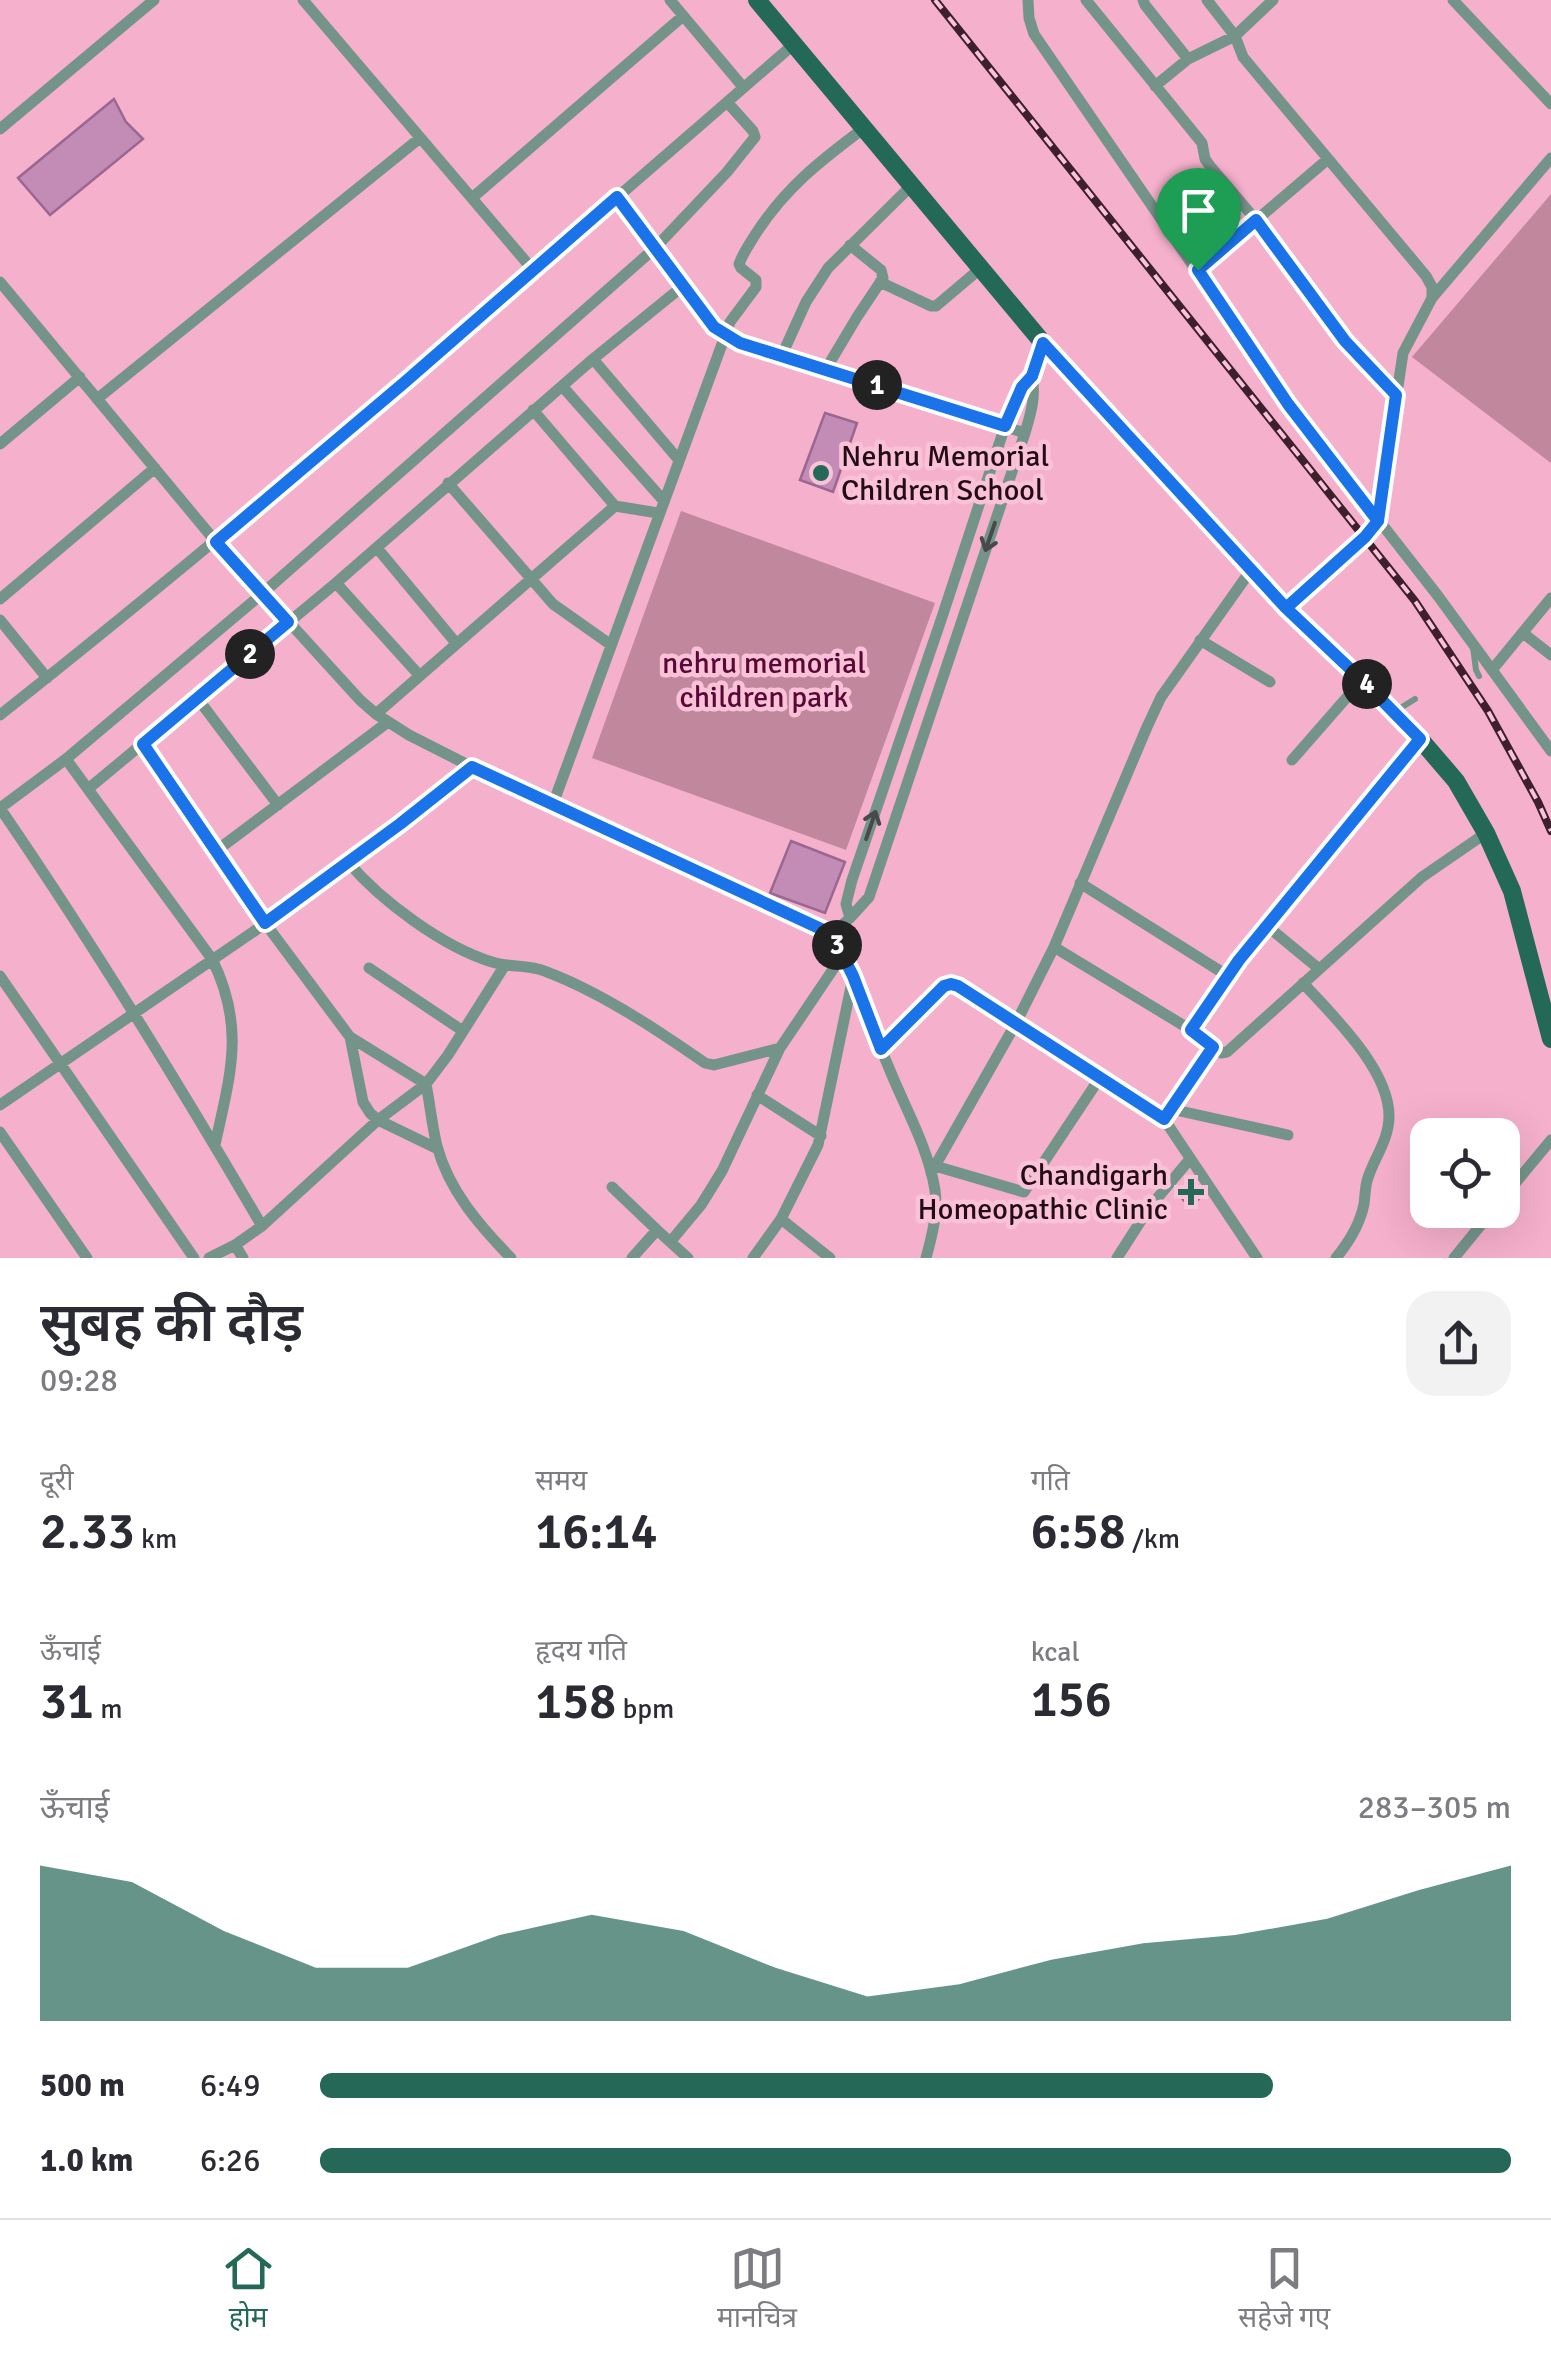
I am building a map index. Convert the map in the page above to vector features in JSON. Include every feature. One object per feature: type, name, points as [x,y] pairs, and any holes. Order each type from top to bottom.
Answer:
[{"type":"main road","points":[[758,0],[1043,343],[1286,608],[1394,712],[1456,781],[1486,833],[1512,891],[1551,1039]]},
{"type":"street","points":[[0,129],[154,0]]},
{"type":"street","points":[[304,0],[534,270]]},
{"type":"street","points":[[670,0],[744,88]]},
{"type":"street","points":[[1028,0],[1028,18],[1034,34],[1288,404],[1438,596],[1551,751]]},
{"type":"street","points":[[1086,0],[1202,143],[1210,166],[1256,220],[1345,341],[1396,395]]},
{"type":"street","points":[[1144,0],[1188,59]]},
{"type":"street","points":[[1207,0],[1235,36],[1243,57],[1426,276],[1432,298]]},
{"type":"street","points":[[1155,86],[1188,59],[1235,36],[1273,0]]},
{"type":"street","points":[[1454,0],[1551,104]]},
{"type":"street","points":[[472,198],[683,16]]},
{"type":"street","points":[[0,715],[216,542],[794,44]]},
{"type":"street","points":[[262,1226],[134,1012],[0,808],[66,758],[263,592],[654,248],[755,137],[727,102]]},
{"type":"street","points":[[552,804],[730,322],[756,286],[756,280],[739,264],[786,193],[813,166],[864,128]]},
{"type":"street","points":[[97,399],[420,138]]},
{"type":"street","points":[[1286,608],[1378,521],[1403,353],[1432,298],[1551,158]]},
{"type":"street","points":[[1198,270],[1328,159]]},
{"type":"street","points":[[782,355],[816,284],[912,185]]},
{"type":"street","points":[[617,197],[714,327],[725,336],[1024,432]]},
{"type":"street","points":[[826,369],[884,274],[850,245]]},
{"type":"street","points":[[880,282],[936,306],[981,268]]},
{"type":"street","points":[[0,282],[216,542],[376,714],[409,736],[472,767],[832,934],[933,1169],[934,1227],[926,1258]]},
{"type":"street","points":[[88,789],[336,583],[592,359],[683,286]]},
{"type":"street","points":[[850,918],[847,894],[1005,426],[1022,387],[1032,376],[1043,343]]},
{"type":"street","points":[[592,359],[678,459]]},
{"type":"street","points":[[832,934],[869,897],[1032,407],[1032,376]]},
{"type":"street","points":[[0,444],[80,378]]},
{"type":"street","points":[[562,386],[660,507]]},
{"type":"street","points":[[533,410],[615,506]]},
{"type":"street","points":[[0,599],[155,468]]},
{"type":"street","points":[[448,483],[562,612],[611,645]]},
{"type":"street","points":[[376,714],[615,506],[660,507]]},
{"type":"street","points":[[377,548],[456,643]]},
{"type":"street","points":[[933,1169],[1016,1023],[1054,947],[1161,697],[1251,570]]},
{"type":"street","points":[[336,583],[419,675]]},
{"type":"street","points":[[1492,670],[1551,598]]},
{"type":"street","points":[[0,620],[47,678]]},
{"type":"street","points":[[940,623],[958,629]]},
{"type":"street","points":[[1523,633],[1551,655]]},
{"type":"street","points":[[1200,640],[1270,682]]},
{"type":"street","points":[[1292,760],[1362,680]]},
{"type":"street","points":[[198,699],[278,805]]},
{"type":"street","points":[[216,850],[388,722]]},
{"type":"street","points":[[1191,1030],[1266,926],[1420,739]]},
{"type":"street","points":[[143,744],[265,923],[350,1037],[426,1084],[438,1149],[456,1192],[511,1258]]},
{"type":"street","points":[[66,758],[212,959],[226,994],[234,1042],[215,1145]]},
{"type":"street","points":[[0,1105],[265,923],[472,767]]},
{"type":"street","points":[[1054,947],[1221,1052],[1227,1052],[1422,878],[1486,833]]},
{"type":"street","points":[[348,862],[432,934],[471,954],[505,965],[538,969],[575,984],[654,1027],[704,1064],[780,1048]]},
{"type":"street","points":[[1080,883],[1228,976]]},
{"type":"street","points":[[1266,926],[1318,968]]},
{"type":"street","points":[[671,1241],[722,1171],[780,1048],[842,956]]},
{"type":"street","points":[[209,1258],[262,1226],[378,1120],[426,1084],[505,965]]},
{"type":"street","points":[[369,968],[463,1031]]},
{"type":"street","points":[[0,976],[194,1258]]},
{"type":"street","points":[[753,1258],[781,1220],[820,1136],[853,976]]},
{"type":"street","points":[[1303,983],[1363,1051],[1384,1092],[1389,1116],[1384,1144],[1368,1179],[1363,1209],[1352,1236],[1336,1258]]},
{"type":"street","points":[[881,1049],[944,986],[951,984],[1167,1114],[1288,1134]]},
{"type":"street","points":[[350,1037],[363,1102],[370,1112],[378,1120],[438,1149]]},
{"type":"street","points":[[1167,1114],[1213,1047]]},
{"type":"street","points":[[933,1169],[1024,1192],[1101,1076]]},
{"type":"street","points":[[758,1095],[820,1136]]},
{"type":"street","points":[[1167,1114],[1190,1158],[1257,1258]]},
{"type":"street","points":[[0,1132],[87,1258]]},
{"type":"street","points":[[1520,1177],[1551,1140]]},
{"type":"street","points":[[1117,1258],[1149,1208],[1190,1158]]},
{"type":"street","points":[[612,1187],[688,1258]]},
{"type":"street","points":[[781,1220],[830,1258]]},
{"type":"street","points":[[1454,1258],[1478,1228]]},
{"type":"street","points":[[632,1258],[658,1230]]},
{"type":"street","points":[[234,1245],[243,1258]]},
{"type":"lane","points":[[1473,646],[1479,676]]},
{"type":"lane","points":[[1394,712],[1414,699]]},
{"type":"green space","points":[[1551,194],[1551,463],[1412,357]]},
{"type":"green space","name":"nehru memorial children park","points":[[681,511],[935,603],[846,850],[592,758]]},
{"type":"building","points":[[114,99],[126,122],[143,139],[50,215],[18,178]]},
{"type":"building","points":[[825,413],[857,423],[833,492],[800,480]]},
{"type":"building","points":[[791,841],[845,862],[825,913],[770,893]]},
{"type":"building","points":[[1193,1180],[1203,1195],[1190,1207],[1178,1194]]},
{"type":"railway","points":[[935,0],[1415,601],[1488,711],[1551,831]]},
{"type":"place","name":"Nehru Memorial Children School","points":[[821,473]]},
{"type":"place","name":"Chandigarh Homeopathic Clinic","points":[[1191,1192]]},
{"type":"route","points":[[1198,270],[1256,220],[1345,341],[1396,395],[1378,521],[1365,537],[1286,608],[1420,739],[1239,960],[1191,1030],[1213,1047],[1164,1119],[951,984],[944,986],[881,1049],[832,934],[472,767],[265,923],[143,744],[288,622],[216,542],[617,197],[714,327],[740,343],[1005,426],[1022,387],[1032,376],[1043,343],[1286,608],[1378,521],[1288,404],[1198,270]]}]
